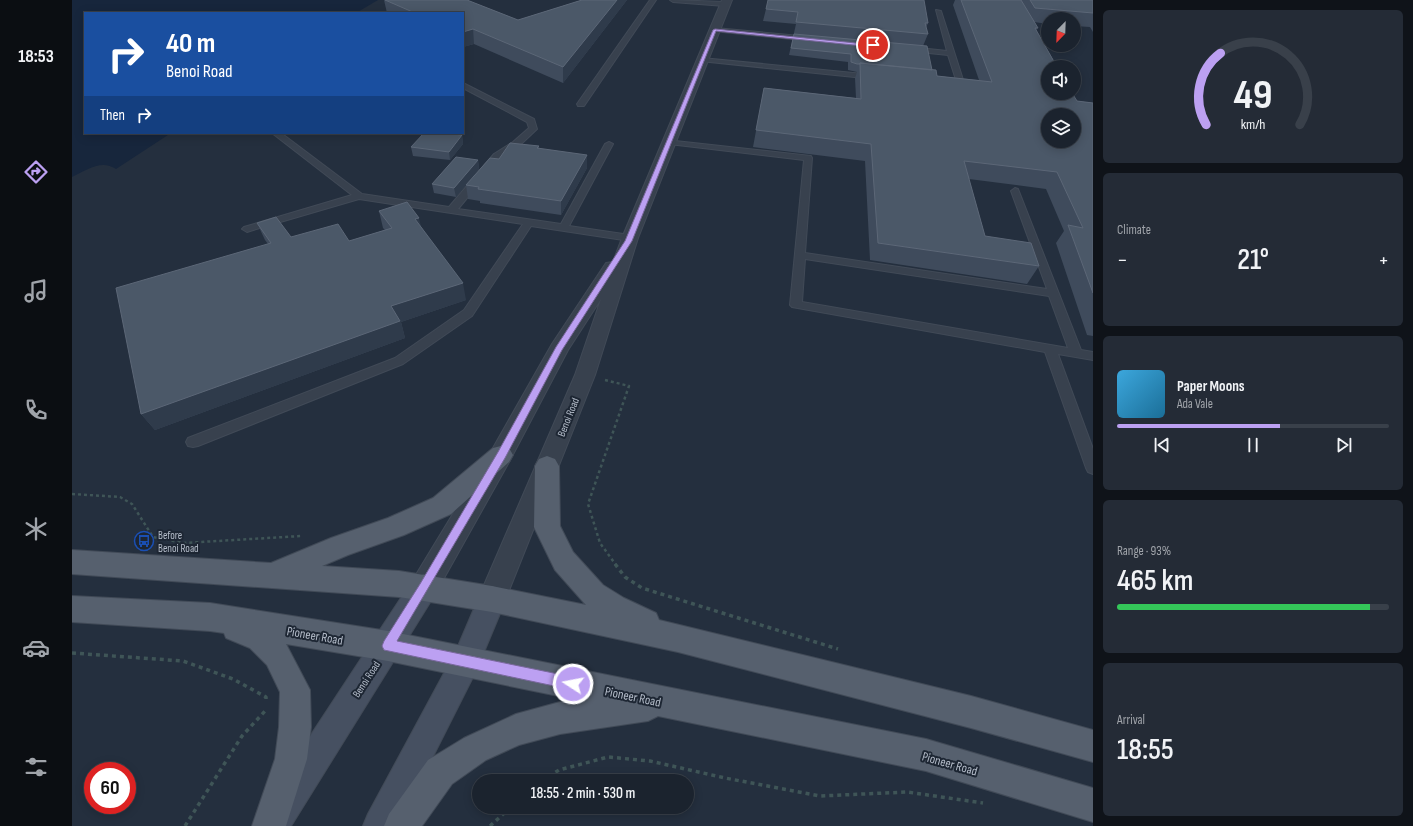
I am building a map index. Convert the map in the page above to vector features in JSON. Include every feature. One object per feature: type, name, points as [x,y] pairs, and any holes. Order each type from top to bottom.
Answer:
[{"type":"main road","points":[[270,576],[340,546],[394,527],[442,506],[501,455]]},
{"type":"main road","points":[[547,466],[547,527],[564,561],[593,594],[614,608],[678,638]]},
{"type":"main road","points":[[72,562],[399,584],[492,599],[678,638],[971,712],[1093,746]]},
{"type":"main road","name":"Benoi Road","points":[[270,826],[388,646],[424,587]]},
{"type":"main road","name":"Benoi Road","points":[[380,826],[466,661],[492,599]]},
{"type":"main road","name":"Pioneer Road","points":[[72,609],[210,616],[388,646],[926,755],[1093,805]]},
{"type":"main road","points":[[210,616],[260,638],[277,655],[295,690],[295,727],[291,759],[270,826]]},
{"type":"main road","points":[[401,826],[440,772],[475,749],[516,730],[560,718],[666,703]]},
{"type":"street","name":"Benoi Road","points":[[492,599],[585,375],[629,239],[726,2]]},
{"type":"street","name":"Benoi Road","points":[[424,587],[501,455],[559,349],[629,239]]},
{"type":"lane","points":[[581,104],[653,0]]},
{"type":"lane","points":[[673,0],[726,2]]},
{"type":"lane","points":[[938,11],[961,86],[945,84]]},
{"type":"lane","points":[[715,30],[815,40]]},
{"type":"lane","points":[[902,48],[950,53]]},
{"type":"lane","points":[[702,60],[881,78]]},
{"type":"lane","points":[[452,210],[497,156],[516,144],[533,128],[531,121],[464,86]]},
{"type":"lane","points":[[277,134],[359,196]]},
{"type":"lane","points":[[669,142],[808,158],[796,305],[1093,356]]},
{"type":"lane","points":[[564,228],[609,144]]},
{"type":"lane","points":[[1015,191],[1076,352]]},
{"type":"lane","points":[[247,228],[359,196],[629,239]]},
{"type":"lane","points":[[193,442],[399,361],[468,313],[529,222]]},
{"type":"lane","points":[[800,255],[1053,293]]},
{"type":"lane","points":[[1050,348],[1093,468]]},
{"type":"path","points":[[585,375],[629,386],[588,504],[600,543],[625,577],[642,588],[841,650]]},
{"type":"path","points":[[72,494],[120,497],[132,504],[153,537],[184,543],[308,536]]},
{"type":"path","points":[[72,653],[183,661],[233,679],[266,697],[266,710],[242,736],[185,826]]},
{"type":"path","points":[[553,774],[560,770],[608,757],[650,760],[725,778],[820,796],[907,792],[991,804]]},
{"type":"path","points":[[490,826],[503,814]]},
{"type":"water","points":[[72,0],[378,0],[358,12],[84,12],[84,134],[169,134],[116,169],[110,166],[99,165],[72,177]]},
{"type":"building","points":[[385,0],[467,0],[518,20],[582,0],[617,0],[563,67],[473,29],[464,32],[464,12],[413,12]]},
{"type":"building","points":[[768,0],[924,0],[928,23],[925,23],[928,34],[796,22],[798,12],[766,9]]},
{"type":"building","points":[[961,0],[1021,0],[1038,28],[1035,28],[1041,39],[1041,52],[1049,52],[1053,60],[1041,60],[1041,100],[1076,100],[1093,103],[1093,293],[1068,225],[1083,228],[1057,172],[964,161],[985,236],[1031,243],[1039,266],[878,243],[871,144],[756,130],[764,88],[861,99],[860,63],[936,70],[937,76],[992,82]]},
{"type":"building","points":[[1030,0],[1093,0],[1093,13],[1035,8]]},
{"type":"building","points":[[794,34],[927,46],[932,70],[860,63],[857,64],[851,62],[851,54],[791,48]]},
{"type":"building","points":[[423,134],[462,135],[449,152],[411,147]]},
{"type":"building","points":[[510,143],[539,146],[537,148],[587,155],[561,201],[478,189],[479,187],[466,185],[490,158],[499,159]]},
{"type":"building","points":[[456,157],[478,160],[454,188],[432,184]]},
{"type":"building","points":[[407,202],[419,218],[415,219],[463,283],[391,306],[400,321],[141,414],[116,288],[271,243],[257,223],[276,217],[291,237],[338,224],[349,241],[392,228],[379,211]]},
{"type":"place","name":"Before Benoi Road","points":[[144,541]]},
{"type":"route","points":[[573,684],[388,646],[501,455],[559,349],[629,241],[715,30],[873,45]]}]
